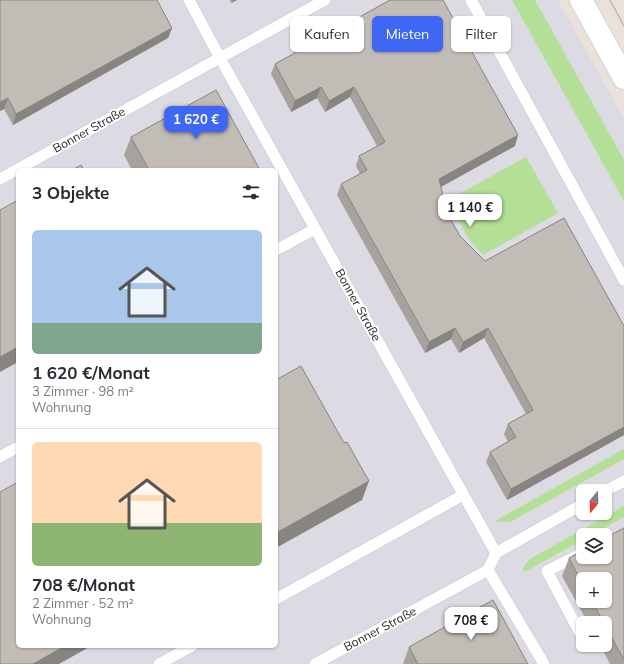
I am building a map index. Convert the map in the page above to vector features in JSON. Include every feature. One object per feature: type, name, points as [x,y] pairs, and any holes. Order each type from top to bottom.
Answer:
[{"type":"main road","points":[[581,0],[624,78]]},
{"type":"lane","name":"Bonner Straße","points":[[189,0],[496,553]]},
{"type":"lane","name":"Bonner Straße","points":[[20,168],[324,0]]},
{"type":"lane","points":[[471,0],[624,280]]},
{"type":"lane","name":"Bonner Straße","points":[[0,179],[16,170]]},
{"type":"lane","points":[[278,249],[315,228]]},
{"type":"lane","points":[[0,457],[16,448]]},
{"type":"lane","points":[[612,487],[624,481]]},
{"type":"lane","points":[[278,598],[463,495]]},
{"type":"lane","points":[[544,664],[488,570],[496,553],[576,508]]},
{"type":"lane","points":[[576,556],[547,571],[576,626]]},
{"type":"lane","name":"Bonner Straße","points":[[315,664],[488,570]]},
{"type":"lane","points":[[159,664],[188,648]]},
{"type":"shaded area","points":[[0,0],[558,0],[624,119],[624,664],[0,664]]},
{"type":"green space","points":[[512,0],[535,0],[624,160],[624,201]]},
{"type":"green space","points":[[526,157],[558,213],[483,255],[463,229],[452,198]]},
{"type":"green space","points":[[624,449],[624,459],[579,484],[576,484],[576,486],[512,521],[495,521]]},
{"type":"green space","points":[[624,506],[624,517],[604,528],[585,528],[599,520],[612,520],[612,513]]},
{"type":"green space","points":[[576,533],[576,544],[524,572],[524,566],[530,559]]},
{"type":"building","points":[[0,0],[157,0],[172,28],[16,114],[8,98],[0,102]]},
{"type":"building","points":[[390,0],[443,0],[452,16],[451,52],[472,52],[518,135],[439,179],[448,215],[460,236],[485,261],[564,218],[624,326],[624,427],[511,489],[490,452],[516,437],[508,424],[533,410],[488,328],[463,342],[455,328],[429,342],[341,184],[367,170],[359,156],[385,142],[354,87],[329,101],[321,87],[295,101],[275,64],[297,52],[364,52],[364,16],[361,16]]},
{"type":"building","points":[[216,90],[259,168],[148,168],[131,137]]},
{"type":"building","points":[[81,165],[83,168],[76,168]]},
{"type":"building","points":[[16,201],[16,348],[0,357],[0,210]]},
{"type":"building","points":[[301,366],[344,443],[347,442],[369,481],[278,532],[278,379]]},
{"type":"building","points":[[16,483],[16,648],[61,648],[33,664],[0,664],[0,492]]},
{"type":"building","points":[[624,528],[624,660],[612,638],[612,616],[600,616],[596,608],[612,608],[612,572],[576,572],[569,558],[576,554],[576,564],[612,564],[612,534]]},
{"type":"building","points":[[493,600],[528,664],[418,664],[409,647]]},
{"type":"tram line","points":[[610,0],[624,26]]}]
